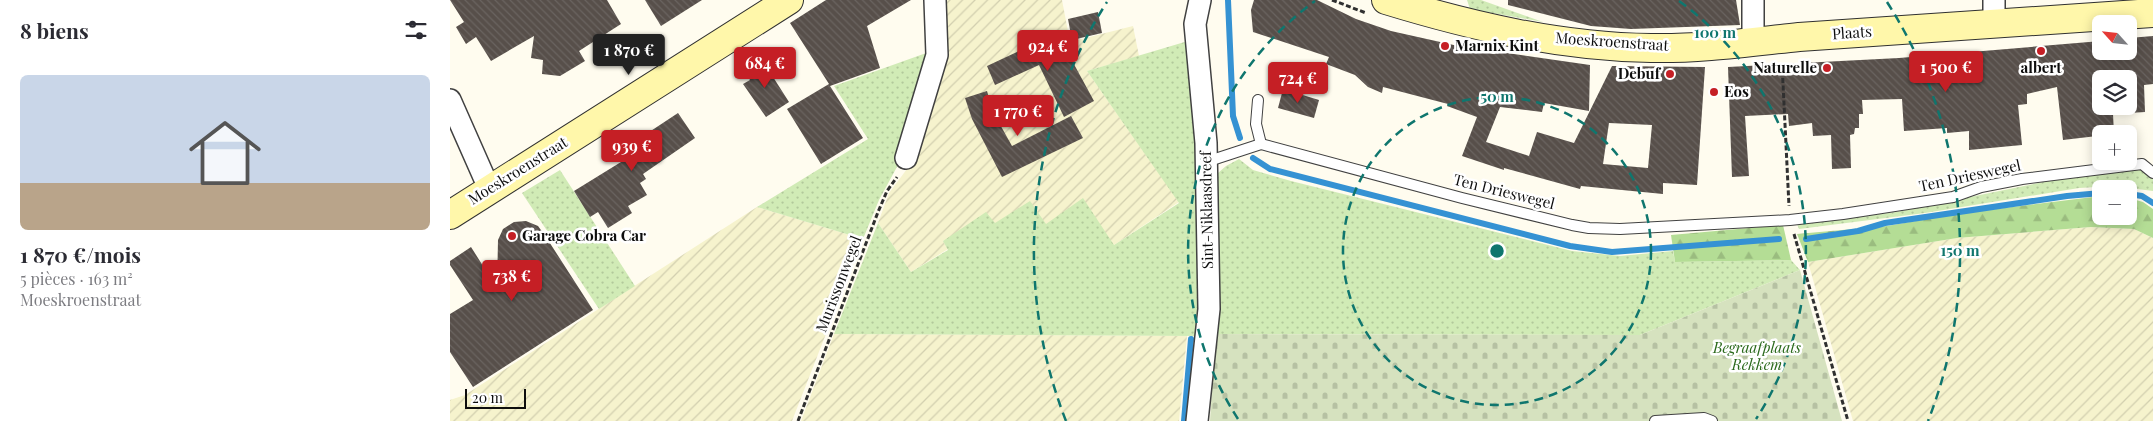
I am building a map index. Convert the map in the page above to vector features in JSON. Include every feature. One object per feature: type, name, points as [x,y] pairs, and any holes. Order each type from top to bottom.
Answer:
[{"type":"main road","name":"Moeskroenstraat","points":[[450,215],[789,0]]},
{"type":"main road","name":"Moeskroenstraat","points":[[1386,0],[1441,6],[1545,38],[1597,45],[1652,48],[1753,43]]},
{"type":"main road","name":"Plaats","points":[[1753,43],[1994,11],[2153,13]]},
{"type":"street","points":[[906,158],[937,55],[935,0]]},
{"type":"street","name":"Sint-Niklaasdreef","points":[[1196,421],[1209,309],[1206,162],[1195,24],[1200,0]]},
{"type":"street","points":[[1752,0],[1753,43]]},
{"type":"street","points":[[450,100],[484,177],[491,188]]},
{"type":"lane","points":[[1206,162],[1261,144],[1256,124],[1258,100]]},
{"type":"lane","name":"Ten Drieswegel","points":[[1261,144],[1462,198],[1589,228],[1620,229],[1790,220],[1843,214],[1944,198],[1981,187],[2022,179],[2142,164],[2153,173]]},
{"type":"lane","points":[[1655,421],[1704,418],[1712,421]]},
{"type":"path","points":[[1781,61],[1790,220],[1848,421]]},
{"type":"path","name":"Murissonwegel","points":[[798,421],[878,212],[906,158]]},
{"type":"shaded area","points":[[946,0],[1062,0],[1070,42],[1133,26],[1139,56],[1087,71],[1179,202],[1114,245],[1046,224],[994,223],[943,241],[948,249],[911,272],[878,223],[889,193],[907,169],[923,108],[946,55]]},
{"type":"shaded area","points":[[757,207],[863,239],[792,421],[450,421],[450,400],[465,395]]},
{"type":"shaded area","points":[[2091,227],[2134,229],[2153,238],[2153,421],[1853,421],[1808,262],[1957,238]]},
{"type":"shaded area","points":[[834,334],[1187,336],[1179,421],[801,421]]},
{"type":"green space","points":[[1467,0],[1481,0],[1543,22],[1470,9]]},
{"type":"green space","points":[[1188,41],[1197,168],[1199,254],[1196,336],[834,334],[878,223],[911,272],[948,250],[943,241],[986,212],[995,223],[1030,201],[1046,224],[1083,198],[1114,245],[1179,203],[1087,71]]},
{"type":"green space","points":[[929,52],[898,165],[879,200],[863,239],[757,207],[868,139],[834,86]]},
{"type":"green space","points":[[1239,159],[1253,170],[1291,181],[1572,251],[1620,256],[1673,251],[1675,262],[1791,260],[1800,270],[1640,335],[1215,334],[1218,173]]},
{"type":"green space","points":[[2153,168],[2153,191],[2137,189],[2137,180],[2092,180],[2092,187],[1925,213],[1799,229],[1797,224],[1896,212],[2058,179]]},
{"type":"green space","points":[[560,170],[635,286],[599,309],[522,193]]},
{"type":"green space","points":[[2092,197],[2092,225],[2137,225],[2137,200],[2153,209],[2153,238],[2134,229],[2091,227],[1957,238],[1808,262],[1797,234],[1887,226],[1956,214]]},
{"type":"green space","points":[[1783,225],[1791,260],[1675,262],[1671,235]]},
{"type":"green space","name":"Begraafplaats Rekkem","points":[[1800,270],[1842,421],[1210,421],[1215,334],[1640,335]]},
{"type":"building","points":[[450,0],[607,0],[621,24],[579,51],[585,61],[560,76],[542,74],[543,60],[531,58],[534,36],[491,61],[476,37],[466,44],[456,27],[464,22]]},
{"type":"building","points":[[645,0],[702,0],[661,26]]},
{"type":"building","points":[[826,0],[911,0],[867,26],[880,68],[830,86],[863,138],[821,164],[787,109],[829,84],[790,23]]},
{"type":"building","points":[[1254,0],[1317,0],[1356,19],[1391,31],[1494,54],[1500,52],[1590,65],[1589,111],[1544,103],[1542,112],[1500,107],[1486,142],[1529,156],[1537,132],[1574,143],[1612,66],[1705,67],[1697,185],[1663,183],[1663,194],[1581,186],[1580,189],[1504,168],[1504,170],[1462,156],[1477,117],[1447,106],[1448,104],[1383,87],[1382,93],[1368,87],[1355,75],[1326,64],[1329,57],[1253,32],[1251,10]],"holes":[[[1609,123],[1652,125],[1648,168],[1603,164]]]},
{"type":"building","points":[[1508,0],[1736,0],[1740,25],[1631,29],[1591,26],[1508,5]]},
{"type":"building","points":[[1098,12],[1102,33],[1072,40],[1068,19]]},
{"type":"building","points":[[1057,33],[1094,101],[1064,117],[1039,65],[995,85],[987,66]]},
{"type":"building","points":[[2153,36],[2153,84],[2144,85],[2145,112],[2137,112],[2137,70],[2092,70],[2092,115],[2113,115],[2114,125],[2092,125],[2092,137],[2063,140],[2057,87],[2027,94],[2027,104],[2018,105],[2022,145],[1969,150],[1969,131],[1947,133],[1947,128],[1904,131],[1902,99],[1862,100],[1863,114],[1859,114],[1859,128],[1855,128],[1854,134],[1850,135],[1851,168],[1832,169],[1831,135],[1813,136],[1812,123],[1789,126],[1788,114],[1745,116],[1749,176],[1732,177],[1728,67],[1899,58],[2092,42],[2092,60],[2138,60],[2138,37]]},
{"type":"building","points":[[757,52],[789,102],[766,117],[743,84],[750,80],[746,74],[753,70]]},
{"type":"building","points":[[1283,89],[1319,100],[1314,118],[1278,108]]},
{"type":"building","points":[[987,91],[993,112],[1012,146],[1071,116],[1083,138],[1002,177],[972,119],[965,98]]},
{"type":"building","points":[[678,113],[695,138],[643,174],[646,179],[640,183],[647,195],[628,206],[632,213],[608,228],[598,212],[590,217],[574,191],[621,162],[616,154]]},
{"type":"building","points":[[526,221],[538,226],[593,310],[473,387],[450,352],[450,314],[473,300],[450,265],[450,261],[471,247],[497,288],[498,240],[503,229],[514,222]]},
{"type":"waterway","points":[[1228,0],[1233,116],[1240,138]]},
{"type":"waterway","points":[[1253,158],[1270,169],[1570,246],[1612,252],[1779,239]]},
{"type":"waterway","points":[[1806,239],[1858,231],[1885,223],[2092,194]]},
{"type":"waterway","points":[[2137,195],[2153,203]]},
{"type":"waterway","points":[[1184,421],[1191,339]]},
{"type":"place","name":"Marnix Kint","points":[[1445,46]]},
{"type":"place","name":"albert","points":[[2041,51]]},
{"type":"place","name":"Naturelle","points":[[1827,68]]},
{"type":"place","name":"Debuf","points":[[1670,74]]},
{"type":"place","name":"Eos","points":[[1714,92]]},
{"type":"place","name":"Garage Cobra Car","points":[[512,236]]}]
